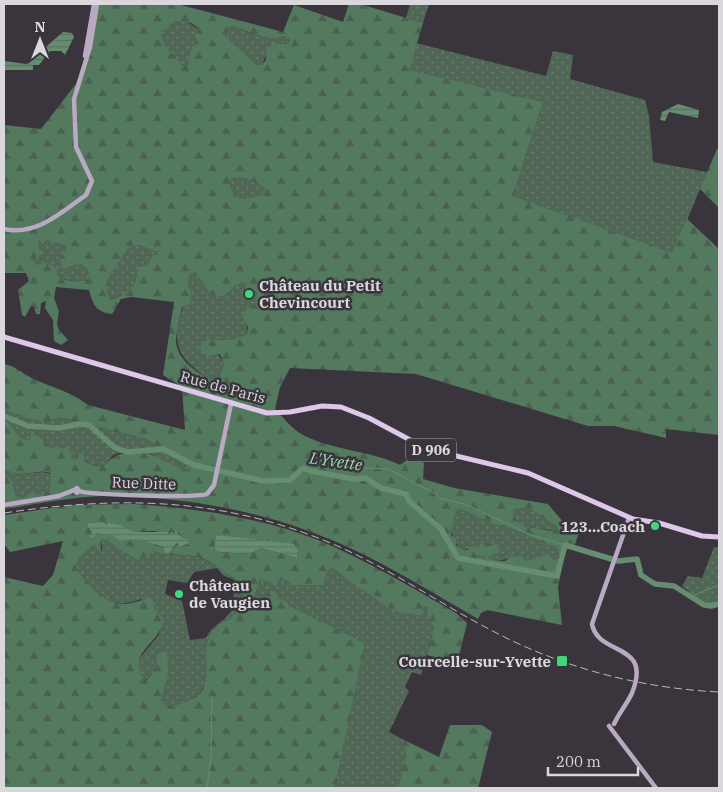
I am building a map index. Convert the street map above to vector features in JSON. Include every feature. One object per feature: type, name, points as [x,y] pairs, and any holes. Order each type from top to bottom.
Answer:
[{"type":"main road","name":"Rue de Paris","points":[[4,337],[267,413],[285,413],[322,406],[344,408],[427,449],[528,473],[629,518],[659,523],[702,536],[719,537]]},
{"type":"street","points":[[4,229],[19,231],[35,229],[88,193],[91,185],[91,176],[76,147],[74,99],[90,47],[95,4]]},
{"type":"street","name":"Rue Ditte","points":[[4,505],[59,496],[77,490],[95,494],[183,497],[207,494],[214,484],[217,474],[231,404]]},
{"type":"street","points":[[629,518],[593,621],[593,630],[602,640],[630,655],[636,672],[632,694],[614,727],[656,788]]},
{"type":"shaded area","points":[[410,4],[429,4],[423,23],[406,18]]},
{"type":"shaded area","points":[[175,21],[186,21],[198,29],[199,45],[191,49],[191,57],[185,68],[170,52],[162,38],[161,32]]},
{"type":"shaded area","points":[[233,26],[268,38],[289,36],[290,41],[288,44],[273,43],[261,65],[257,65],[225,36],[228,28]]},
{"type":"shaded area","points":[[63,32],[72,33],[74,37],[65,55],[61,51],[50,51],[39,65],[33,65],[33,70],[4,70],[4,61],[26,64]]},
{"type":"shaded area","points":[[416,43],[546,76],[553,51],[573,55],[570,79],[645,100],[649,116],[653,162],[707,172],[673,254],[513,196],[543,102],[408,70]]},
{"type":"shaded area","points":[[678,104],[699,110],[698,118],[669,112],[665,121],[660,120],[662,112]]},
{"type":"shaded area","points":[[236,177],[258,184],[265,189],[263,194],[245,199],[234,196],[229,182]]},
{"type":"shaded area","points":[[39,241],[50,241],[70,247],[62,269],[81,264],[89,271],[89,280],[74,281],[58,278],[38,266],[33,260]]},
{"type":"shaded area","points":[[139,245],[157,252],[157,255],[153,254],[148,264],[142,267],[130,291],[110,300],[106,287],[108,279],[128,249]]},
{"type":"shaded area","points":[[195,272],[211,295],[232,289],[241,282],[258,292],[257,300],[246,310],[247,334],[233,339],[209,339],[224,364],[219,378],[209,379],[192,367],[178,344],[177,333],[189,276]]},
{"type":"shaded area","points":[[4,410],[29,419],[45,422],[59,417],[146,439],[159,446],[190,469],[190,473],[159,460],[152,454],[122,452],[113,455],[105,465],[90,464],[77,455],[76,459],[72,458],[56,448],[48,447],[44,440],[29,440],[19,437],[4,419]]},
{"type":"shaded area","points":[[4,469],[18,474],[39,472],[51,474],[51,492],[36,494],[31,492],[23,498],[17,498],[11,480],[4,472]]},
{"type":"shaded area","points":[[458,508],[495,525],[503,525],[549,545],[560,547],[558,557],[554,560],[548,555],[526,561],[523,556],[511,556],[497,561],[472,556],[487,557],[492,545],[481,543],[477,547],[463,550],[458,546],[453,536],[452,525]]},
{"type":"shaded area","points":[[528,508],[556,526],[556,531],[528,528],[516,520],[513,514],[514,509]]},
{"type":"shaded area","points":[[103,521],[107,525],[107,523],[121,525],[135,532],[168,532],[169,534],[172,532],[174,534],[176,531],[183,538],[189,540],[189,543],[180,547],[177,543],[166,554],[163,547],[142,540],[132,539],[122,542],[113,535],[103,535],[98,532],[92,538],[90,536],[92,532],[87,526],[89,523]]},
{"type":"shaded area","points":[[216,535],[294,544],[298,551],[297,558],[261,548],[249,554],[220,552],[214,549]]},
{"type":"shaded area","points":[[107,540],[133,556],[150,549],[161,553],[197,557],[204,559],[235,578],[236,584],[233,579],[224,576],[217,568],[194,572],[187,583],[168,580],[165,594],[182,601],[190,640],[206,638],[212,629],[237,605],[234,616],[215,627],[207,659],[207,682],[200,693],[187,704],[167,707],[161,702],[168,676],[157,668],[144,682],[137,668],[138,660],[158,636],[164,619],[141,599],[129,603],[117,603],[99,594],[76,567],[79,558],[94,545],[100,552],[102,541]]},
{"type":"shaded area","points":[[714,547],[719,548],[718,605],[703,603],[682,586],[688,576],[702,578]]},
{"type":"shaded area","points":[[332,567],[371,596],[422,608],[429,607],[427,616],[434,628],[421,675],[412,672],[405,687],[409,691],[389,732],[400,738],[406,754],[398,788],[335,788],[365,643],[288,605],[279,599],[277,593],[271,590],[264,598],[254,598],[260,580],[286,580],[292,585],[326,574]]},
{"type":"shaded area","points":[[236,584],[238,596],[243,597],[243,601],[242,598],[233,597]]},
{"type":"green space","points":[[98,4],[177,4],[283,32],[294,5],[343,22],[349,4],[360,4],[423,23],[409,70],[543,102],[513,196],[672,253],[687,219],[719,249],[719,435],[666,429],[666,438],[614,426],[588,426],[416,374],[290,368],[280,387],[275,409],[299,433],[327,444],[376,456],[400,465],[410,458],[424,463],[423,479],[454,488],[548,504],[564,523],[580,530],[575,544],[565,551],[558,588],[562,625],[487,610],[481,613],[478,619],[398,572],[348,547],[293,525],[235,510],[176,500],[117,496],[74,498],[4,509],[4,472],[11,480],[17,498],[23,498],[31,492],[36,494],[50,492],[51,473],[18,474],[4,469],[4,419],[21,438],[30,440],[31,434],[37,436],[48,447],[70,450],[72,458],[76,459],[80,453],[84,456],[85,462],[96,466],[105,465],[118,455],[133,454],[133,446],[190,473],[190,469],[159,446],[146,439],[59,417],[45,422],[29,419],[4,410],[4,364],[14,367],[35,380],[73,395],[88,405],[185,430],[182,387],[163,375],[174,302],[132,297],[121,299],[112,314],[102,312],[96,307],[89,290],[56,287],[54,298],[59,311],[57,324],[59,330],[68,340],[61,345],[54,341],[53,320],[45,308],[46,301],[41,303],[40,314],[36,314],[34,307],[31,306],[25,317],[22,315],[18,290],[29,281],[26,273],[4,273],[4,125],[41,129],[82,76]],"holes":[[[175,21],[188,22],[196,26],[198,29],[194,33],[199,44],[191,48],[185,68],[170,52],[162,38],[161,32]],[[233,26],[268,38],[287,36],[290,41],[288,44],[273,43],[267,45],[266,60],[261,65],[257,65],[225,36],[228,28]],[[236,177],[252,181],[265,189],[263,194],[245,199],[234,196],[229,182]],[[39,241],[50,241],[69,247],[60,257],[62,269],[81,264],[89,271],[89,280],[64,279],[57,276],[57,269],[47,263],[37,265],[33,260],[44,253],[38,247]],[[139,245],[157,252],[157,255],[153,254],[148,264],[138,268],[136,280],[127,292],[110,300],[106,287],[108,279],[128,249]],[[195,272],[211,295],[223,296],[241,282],[257,292],[257,300],[246,310],[243,317],[248,327],[247,334],[233,339],[209,339],[200,346],[202,353],[207,356],[220,354],[224,364],[219,378],[209,379],[198,372],[184,360],[177,348],[176,340],[182,307],[189,304],[192,292],[188,288],[189,276]],[[458,508],[495,525],[503,525],[549,545],[559,547],[558,557],[554,560],[548,554],[526,561],[523,556],[511,556],[505,561],[499,561],[472,556],[487,557],[500,552],[498,544],[481,543],[477,547],[471,546],[468,550],[463,550],[456,545],[456,539],[451,535],[454,516]],[[528,508],[556,526],[556,531],[528,528],[516,520],[513,514],[514,509]]]},
{"type":"green space","points":[[717,149],[719,149],[719,208],[700,189]]},
{"type":"green space","points":[[132,504],[203,511],[272,525],[318,540],[371,565],[456,613],[467,623],[457,664],[427,655],[434,628],[427,616],[428,607],[422,608],[421,615],[394,611],[353,584],[332,567],[326,574],[323,585],[292,585],[286,580],[278,581],[276,586],[274,586],[268,581],[260,580],[254,598],[264,598],[271,590],[277,593],[279,599],[288,602],[288,605],[365,643],[335,788],[4,788],[4,577],[43,586],[53,575],[63,541],[10,552],[4,544],[4,515],[73,505]],"holes":[[[103,521],[108,525],[121,525],[135,532],[153,531],[174,534],[178,532],[183,538],[170,552],[142,540],[90,530],[89,523]],[[216,535],[298,551],[297,558],[261,548],[249,554],[220,552],[214,549]],[[107,540],[139,560],[140,554],[143,557],[150,556],[151,550],[198,557],[210,562],[235,578],[238,596],[243,597],[243,601],[232,617],[218,625],[209,638],[206,650],[207,674],[205,684],[200,694],[188,702],[168,707],[161,702],[168,676],[167,652],[161,652],[157,655],[157,668],[145,682],[140,672],[139,663],[141,656],[161,629],[164,619],[154,609],[155,603],[151,598],[125,604],[111,601],[93,588],[76,567],[79,558],[94,545],[100,553],[102,541]]]},
{"type":"green space","points":[[450,725],[482,725],[492,732],[478,788],[398,788],[406,754],[400,738],[439,757]]},
{"type":"waterway","name":"L'Yvette","points":[[4,416],[28,426],[59,428],[80,424],[89,425],[114,447],[121,450],[128,452],[163,449],[194,465],[263,481],[290,480],[303,468],[354,479],[365,478],[381,488],[406,494],[409,501],[441,529],[458,558],[557,576],[565,545],[618,561],[637,559],[641,575],[655,584],[674,586],[704,605],[719,604]]},
{"type":"waterway","name":"L'Yvette","points":[[344,469],[357,471],[366,468],[388,469],[436,494],[438,498],[465,504],[531,535],[565,545]]},
{"type":"waterway","points":[[692,596],[719,585]]},
{"type":"waterway","points":[[207,788],[211,758],[212,698]]},
{"type":"railway","points":[[4,513],[87,504],[128,503],[168,504],[247,516],[287,527],[349,551],[487,628],[542,654],[600,673],[629,680],[659,686],[719,692]]},
{"type":"place","name":"Château du Petit Chevincourt","points":[[249,294]]},
{"type":"place","name":"123...Coach","points":[[655,526]]},
{"type":"place","name":"Château de Vaugien","points":[[179,594]]},
{"type":"place","name":"Courcelle-sur-Yvette","points":[[562,661]]}]
